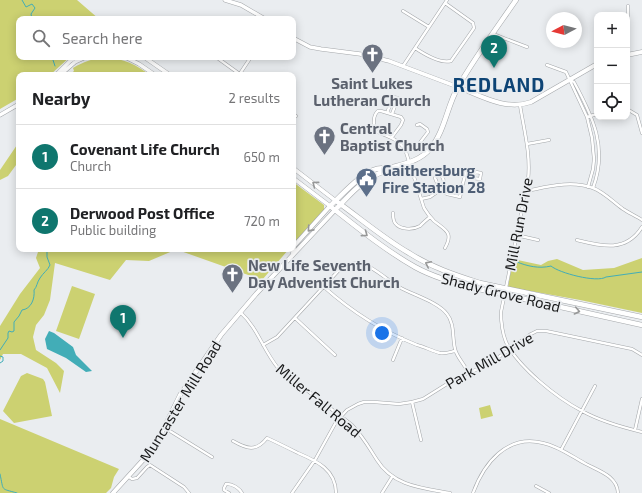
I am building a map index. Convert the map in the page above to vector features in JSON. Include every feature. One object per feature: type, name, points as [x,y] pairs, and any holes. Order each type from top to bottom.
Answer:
[{"type":"main road","name":"Muncaster Mill Road","points":[[296,252],[332,208],[362,183],[385,171],[386,169],[410,162],[423,155],[434,142],[458,87],[514,0]]},
{"type":"main road","points":[[630,54],[642,52]]},
{"type":"main road","points":[[458,87],[501,103],[520,105],[531,102],[594,66]]},
{"type":"main road","name":"Shady Grove Road","points":[[339,202],[382,235],[422,260],[459,276],[480,283],[642,317]]},
{"type":"main road","name":"Shady Grove Road","points":[[332,208],[364,233],[416,267],[455,283],[642,325]]},
{"type":"main road","name":"Muncaster Mill Road","points":[[113,493],[144,459],[165,428],[174,406],[186,385],[221,335],[240,312],[296,252]]},
{"type":"street","points":[[225,0],[241,5],[260,16]]},
{"type":"street","points":[[403,66],[446,1],[473,23],[474,28],[451,61],[446,62],[428,56],[415,48]]},
{"type":"street","points":[[627,48],[628,6]]},
{"type":"street","points":[[404,11],[429,27]]},
{"type":"street","points":[[493,34],[527,47]]},
{"type":"street","points":[[296,40],[310,47],[373,57],[403,66],[458,87]]},
{"type":"street","points":[[59,72],[72,60]]},
{"type":"street","points":[[63,72],[79,60]]},
{"type":"street","points":[[131,60],[150,72]]},
{"type":"street","points":[[148,60],[166,72]]},
{"type":"street","points":[[220,60],[236,72]]},
{"type":"street","points":[[242,72],[249,60]]},
{"type":"street","points":[[547,65],[566,72],[570,80],[570,84],[587,117],[592,138],[594,159],[588,187]]},
{"type":"street","points":[[570,80],[574,82],[592,116],[598,142],[600,159],[593,188]]},
{"type":"street","points":[[387,113],[393,97],[398,98],[392,114]]},
{"type":"street","name":"Mill Run Drive","points":[[520,105],[527,144],[529,166],[526,191],[501,312],[501,322],[504,336],[510,348],[538,380],[557,396],[582,411],[605,422],[642,432]]},
{"type":"street","points":[[0,115],[16,106]]},
{"type":"street","points":[[392,137],[403,122],[401,117],[381,111],[376,112],[374,121],[375,130],[392,137],[402,145],[410,162],[424,208],[430,217],[448,233],[449,242],[445,248]]},
{"type":"street","points":[[630,111],[637,115],[642,133]]},
{"type":"street","points":[[587,117],[592,116]]},
{"type":"street","points":[[406,151],[418,145],[428,132],[426,128],[420,124],[417,125]]},
{"type":"street","points":[[527,144],[549,140]]},
{"type":"street","points":[[296,170],[339,202]]},
{"type":"street","points":[[421,199],[430,198],[440,190],[444,186],[441,175],[437,175],[435,178],[440,190],[447,194],[460,197],[466,170],[475,172]]},
{"type":"street","points":[[296,180],[332,208]]},
{"type":"street","points":[[526,191],[562,185],[582,185],[593,188],[642,220]]},
{"type":"street","points":[[393,213],[395,223],[403,228],[419,226],[430,217]]},
{"type":"street","points":[[577,240],[600,246],[617,245],[634,236],[642,227]]},
{"type":"street","points":[[516,235],[538,240]]},
{"type":"street","points":[[263,345],[277,337],[345,266],[356,263],[365,265],[398,286],[442,309],[450,318],[455,351],[468,373]]},
{"type":"street","points":[[324,287],[373,324],[402,338],[441,353],[455,351]]},
{"type":"street","name":"Miller Fall Road","points":[[240,312],[252,324],[271,360],[278,368],[352,425],[363,436],[380,464],[392,477],[406,484],[432,492],[450,493]]},
{"type":"street","points":[[295,318],[335,355]]},
{"type":"street","name":"Park Mill Drive","points":[[340,416],[353,406],[364,402],[393,404],[412,402],[427,397],[455,379],[488,364],[531,334],[541,330],[632,349],[642,355]]},
{"type":"street","points":[[393,360],[402,338]]},
{"type":"street","points":[[561,450],[595,386]]},
{"type":"street","points":[[635,430],[642,399]]},
{"type":"street","points":[[412,402],[421,440]]},
{"type":"street","points":[[292,493],[315,460],[340,416]]},
{"type":"street","points":[[165,428],[212,457]]},
{"type":"street","points":[[232,441],[246,448],[254,448],[262,445],[267,438],[315,460],[327,469],[333,477],[336,493]]},
{"type":"street","points":[[473,493],[485,468],[501,451],[520,442],[543,443],[561,450],[609,476],[616,484],[618,493]]},
{"type":"street","points":[[129,477],[132,479],[137,478],[150,465],[184,487],[189,493]]},
{"type":"street","points":[[382,493],[392,477]]},
{"type":"street","points":[[229,493],[224,490],[226,484],[240,490],[242,493]]},
{"type":"street","points":[[536,486],[549,493]]},
{"type":"green space","points":[[0,0],[77,0],[96,16],[16,16],[16,60],[67,60],[53,72],[16,72],[16,100],[0,109]]},
{"type":"green space","points":[[121,60],[130,63],[146,72],[73,72],[73,68],[88,61]]},
{"type":"green space","points":[[16,146],[16,165],[8,176],[0,180],[0,170]]},
{"type":"green space","points":[[296,184],[324,205],[324,210],[296,241]]},
{"type":"green space","points":[[38,252],[170,252],[149,261],[126,260],[110,280],[55,263],[50,300],[44,315],[36,325],[33,337],[36,350],[56,363],[64,371],[60,393],[47,368],[21,354],[3,354],[0,360],[0,326],[20,294],[40,268],[36,258]]},
{"type":"green space","points":[[183,252],[286,252],[262,280]]},
{"type":"green space","points":[[642,258],[642,313],[508,287],[513,259],[541,265],[548,261],[557,259],[583,270],[614,268]]},
{"type":"green space","points":[[72,286],[95,294],[79,339],[56,331]]},
{"type":"green space","points":[[27,373],[43,379],[45,382],[52,416],[14,423],[3,411],[21,376]]},
{"type":"green space","points":[[490,405],[493,416],[481,419],[479,408]]},
{"type":"green space","points":[[0,419],[119,469],[114,477],[111,488],[106,493],[0,493]]},
{"type":"water","points":[[49,331],[73,347],[76,355],[92,371],[86,372],[66,358],[47,349],[45,339]]},
{"type":"waterway","points":[[22,0],[26,7],[32,4],[35,8],[31,16]]},
{"type":"waterway","points":[[53,60],[55,66]]},
{"type":"waterway","points":[[0,350],[8,338],[9,331],[14,331],[14,322],[22,310],[28,308],[32,303],[34,290],[38,281],[50,265],[47,252]]},
{"type":"waterway","points":[[516,257],[517,262],[525,265],[533,267],[551,266],[562,272],[595,279],[642,272]]},
{"type":"waterway","points":[[0,356],[3,357],[3,361],[0,363]]},
{"type":"waterway","points":[[0,474],[5,490],[17,493]]},
{"type":"place","name":"Derwood Post Office","points":[[494,68]]},
{"type":"place","name":"Saint Lukes Lutheran Church","points":[[372,74]]},
{"type":"place","name":"Central Baptist Church","points":[[324,156]]},
{"type":"place","name":"Gaithersburg Fire Station 28","points":[[367,198]]},
{"type":"place","name":"New Life Seventh Day Adventist Church","points":[[233,294]]},
{"type":"place","name":"Covenant Life Church","points":[[123,338]]},
{"type":"district","name":"REDLAND","points":[[499,84]]}]
